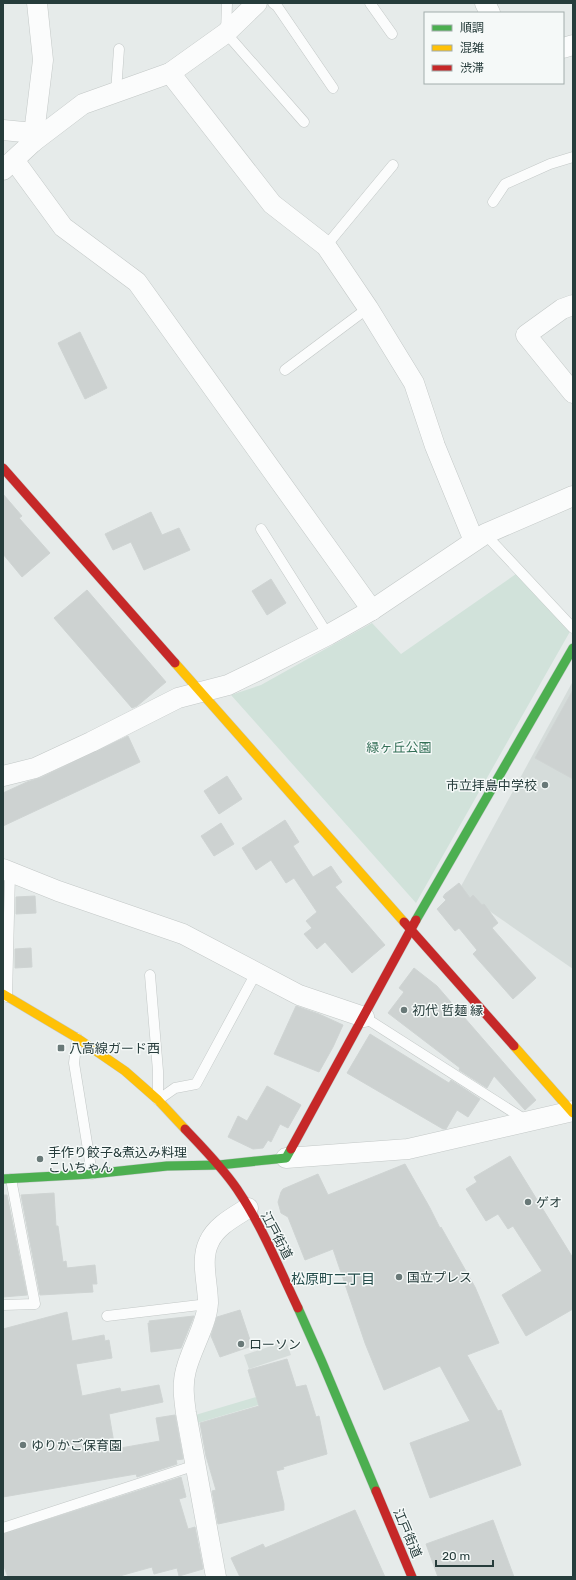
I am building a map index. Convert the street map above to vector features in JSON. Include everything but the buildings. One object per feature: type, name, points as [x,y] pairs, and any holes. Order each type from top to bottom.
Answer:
[{"type":"street","points":[[34,138],[43,60],[37,3]]},
{"type":"street","points":[[257,3],[226,33],[170,73],[83,104],[34,138],[8,165],[63,227],[137,282],[372,610]]},
{"type":"street","points":[[485,3],[490,12]]},
{"type":"street","points":[[170,73],[272,204],[326,246],[368,308],[414,383],[435,446],[479,538]]},
{"type":"street","points":[[3,130],[34,138]]},
{"type":"street","points":[[573,305],[562,309],[526,335],[573,393]]},
{"type":"street","points":[[3,468],[572,1112]]},
{"type":"street","points":[[3,776],[35,768],[91,742],[178,698],[228,685],[328,635],[372,610],[479,538],[573,496]]},
{"type":"street","points":[[286,1158],[410,930],[573,648]]},
{"type":"street","points":[[6,871],[58,892],[183,934],[299,995],[364,1017]]},
{"type":"street","name":"江戸街道","points":[[5,996],[77,1038],[125,1071],[158,1100],[219,1165],[237,1189],[270,1245],[322,1362],[412,1577]]},
{"type":"street","points":[[7,1179],[92,1174],[167,1166],[219,1165],[286,1158],[408,1149],[572,1112]]},
{"type":"street","points":[[214,1576],[183,1389],[185,1371],[204,1320],[208,1304],[205,1256],[209,1242],[217,1230],[248,1208]]},
{"type":"lane","points":[[227,3],[226,33],[304,122]]},
{"type":"lane","points":[[273,3],[277,6],[333,88]]},
{"type":"lane","points":[[370,3],[392,34]]},
{"type":"lane","points":[[116,92],[119,49]]},
{"type":"lane","points":[[493,202],[505,184],[550,164],[573,156]]},
{"type":"lane","points":[[326,246],[393,165]]},
{"type":"lane","points":[[285,370],[368,308]]},
{"type":"lane","points":[[261,529],[328,635]]},
{"type":"lane","points":[[479,538],[573,628]]},
{"type":"lane","points":[[5,996],[6,871]]},
{"type":"lane","points":[[158,1100],[175,1088],[196,1084],[256,973]]},
{"type":"lane","points":[[150,976],[158,1071],[158,1100]]},
{"type":"lane","points":[[364,1017],[527,1121]]},
{"type":"lane","points":[[77,1038],[74,1063],[92,1174]]},
{"type":"lane","points":[[3,1305],[34,1304],[7,1179]]},
{"type":"lane","points":[[107,1316],[208,1304]]},
{"type":"lane","points":[[3,1528],[196,1465]]},
{"type":"shaded area","name":"市立拝島中学校","points":[[573,681],[573,969],[459,890]]},
{"type":"shaded area","points":[[286,1341],[291,1355],[249,1369],[244,1355]]},
{"type":"green space","name":"緑ヶ丘公園","points":[[516,574],[572,628],[416,903],[231,695],[261,685],[372,623],[401,654]]},
{"type":"green space","points":[[263,1395],[265,1403],[194,1424],[192,1416]]},
{"type":"traffic: fast","points":[[416,920],[573,648]]},
{"type":"traffic: fast","points":[[3,1179],[92,1174],[167,1166],[219,1165],[286,1158],[291,1149]]},
{"type":"traffic: fast","points":[[298,1308],[376,1491]]},
{"type":"traffic: slow","points":[[175,663],[404,922]]},
{"type":"traffic: slow","points":[[3,994],[77,1038],[125,1071],[158,1100],[185,1129]]},
{"type":"traffic: slow","points":[[514,1046],[573,1113]]},
{"type":"traffic: jam","points":[[3,468],[175,663]]},
{"type":"traffic: jam","points":[[291,1149],[416,920]]},
{"type":"traffic: jam","points":[[404,922],[514,1046]]},
{"type":"traffic: jam","points":[[185,1129],[225,1173],[246,1203],[270,1247],[298,1308]]},
{"type":"traffic: jam","points":[[376,1491],[412,1577]]},
{"type":"place","name":"市立拝島中学校","points":[[545,785]]},
{"type":"place","name":"初代 哲麺 縁","points":[[404,1010]]},
{"type":"place","name":"八高線ガード西","points":[[61,1048]]},
{"type":"place","name":"手作り餃子&煮込み料理 こいちゃん","points":[[40,1159]]},
{"type":"place","name":"ゲオ","points":[[528,1202]]},
{"type":"place","name":"国立プレス","points":[[399,1277]]},
{"type":"place","name":"ローソン","points":[[241,1344]]},
{"type":"place","name":"ゆりかご保育園","points":[[23,1445]]},
{"type":"district","name":"松原町二丁目","points":[[333,1279]]}]
